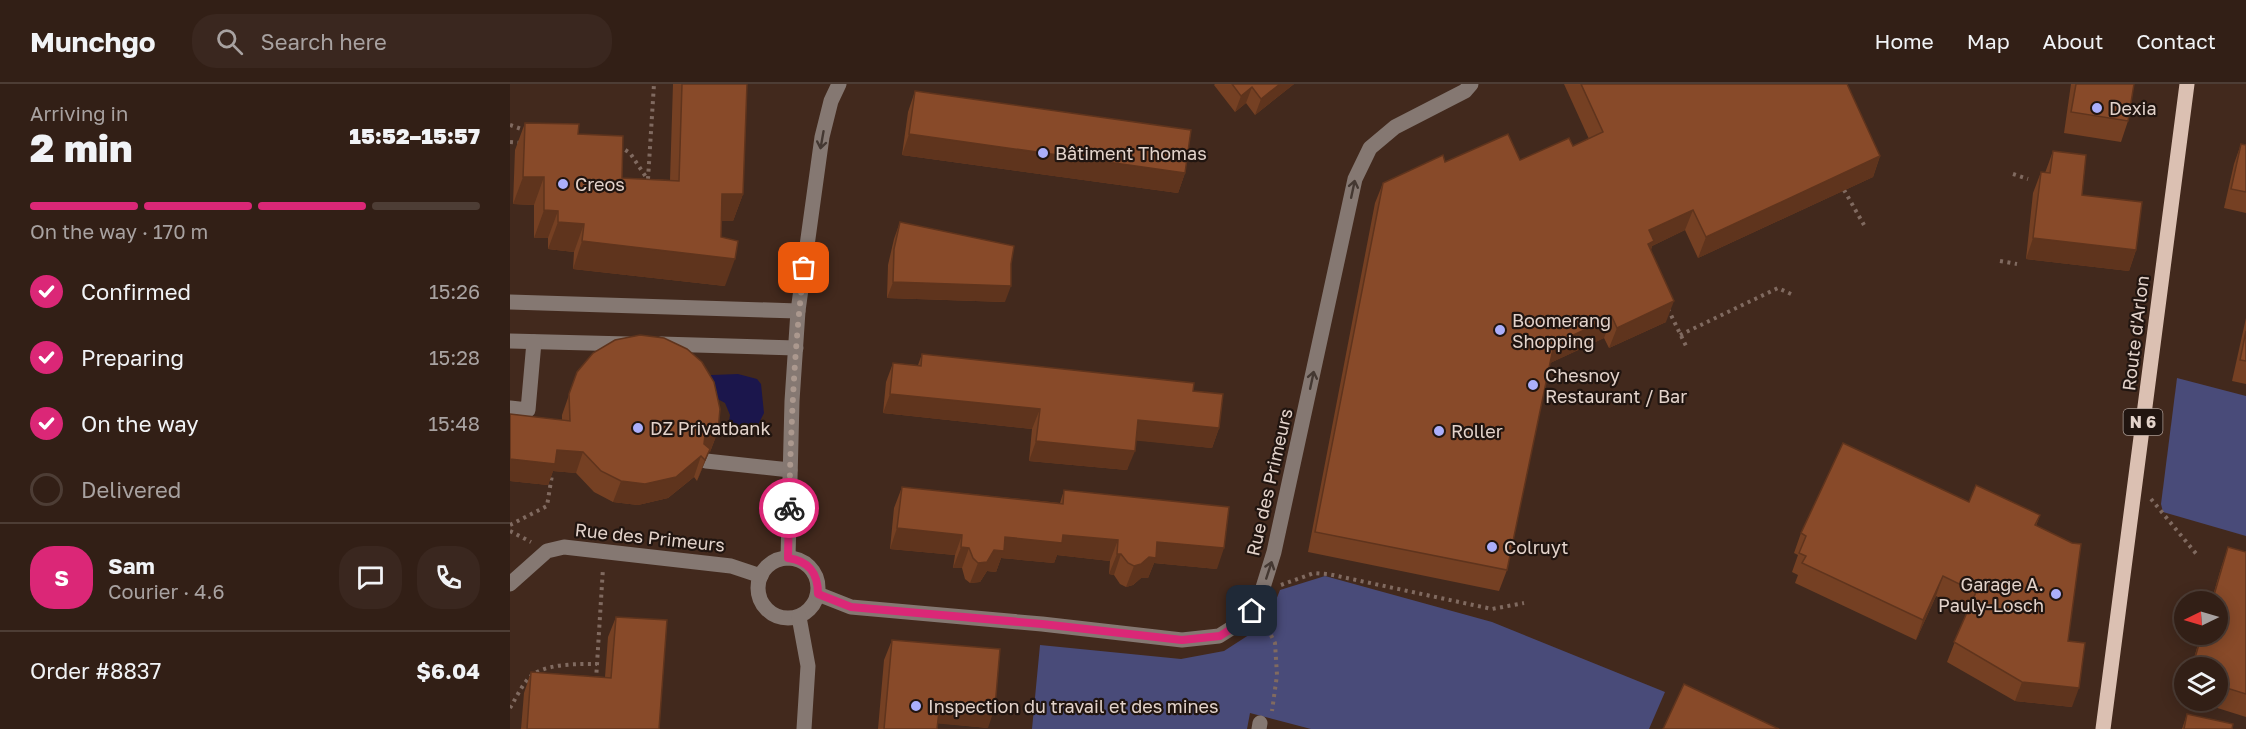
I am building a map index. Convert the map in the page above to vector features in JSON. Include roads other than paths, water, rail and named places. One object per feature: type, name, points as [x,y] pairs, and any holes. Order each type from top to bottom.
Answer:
[{"type":"main road","name":"Route d'Arlon","points":[[2103,729],[2187,84]]},
{"type":"street","points":[[788,558],[798,311],[822,137],[831,101],[839,84]]},
{"type":"street","name":"Rue des Primeurs","points":[[818,594],[851,607],[1042,624],[1182,640],[1220,636],[1246,619],[1261,594],[1275,552],[1356,179],[1370,148],[1395,127],[1465,91],[1471,84]]},
{"type":"street","points":[[510,302],[798,311]]},
{"type":"street","points":[[510,341],[796,348]]},
{"type":"street","points":[[510,408],[528,410],[534,342]]},
{"type":"street","points":[[706,461],[790,470]]},
{"type":"street","name":"Rue des Primeurs","points":[[510,584],[547,551],[564,547],[731,566],[761,576]]},
{"type":"street","points":[[788,558],[808,565],[814,572],[818,582],[818,594],[808,612],[799,617],[787,619],[777,617],[768,611],[759,595],[761,576],[773,562],[788,558]]},
{"type":"street","points":[[799,617],[808,666],[804,729]]},
{"type":"place","name":"Dexia","points":[[2097,108]]},
{"type":"place","name":"Bâtiment Thomas","points":[[1043,153]]},
{"type":"place","name":"Creos","points":[[563,184]]},
{"type":"place","name":"Boomerang Shopping","points":[[1500,330]]},
{"type":"place","name":"Chesnoy Restaurant / Bar","points":[[1533,385]]},
{"type":"place","name":"DZ Privatbank","points":[[638,428]]},
{"type":"place","name":"Roller","points":[[1439,431]]},
{"type":"place","name":"Colruyt","points":[[1492,547]]},
{"type":"place","name":"Garage A. Pauly-Losch","points":[[2056,594]]},
{"type":"place","name":"Inspection du travail et des mines","points":[[916,706]]}]
